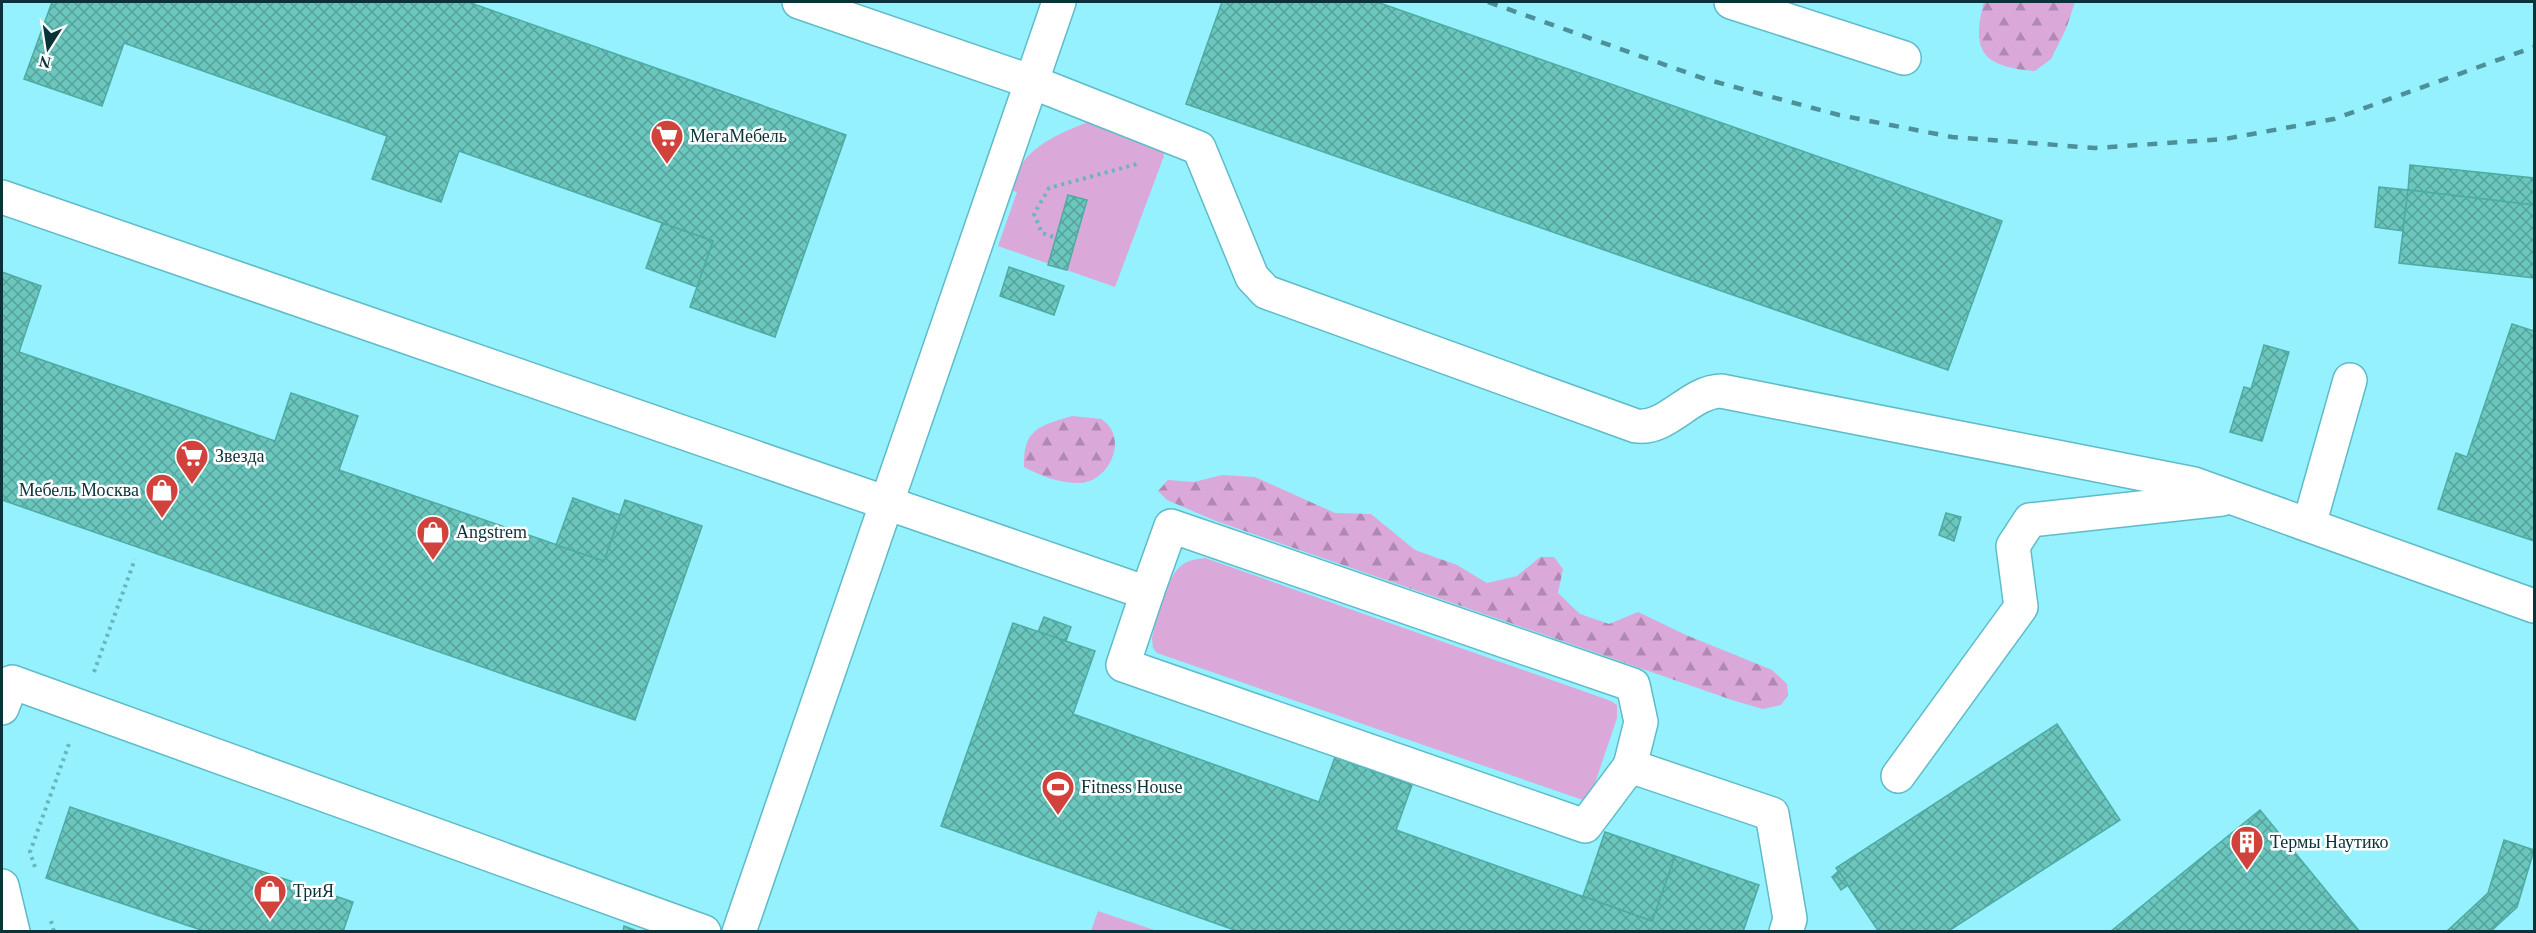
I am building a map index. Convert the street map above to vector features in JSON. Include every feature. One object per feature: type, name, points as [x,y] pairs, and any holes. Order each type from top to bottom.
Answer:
[{"type":"street","points":[[799,2],[1032,82],[1198,148],[1252,277],[1266,292],[1636,426],[1658,422],[1701,395],[1710,391],[1721,391],[2194,484],[2535,606]]},
{"type":"street","points":[[739,932],[1059,2]]},
{"type":"street","points":[[1731,2],[1904,58]]},
{"type":"street","points":[[2,197],[1147,594]]},
{"type":"street","points":[[2309,525],[2350,380]]},
{"type":"street","points":[[1898,776],[2021,607],[2013,546],[2030,520],[2236,498]]},
{"type":"street","points":[[1171,526],[1633,686],[1641,722],[1630,766],[1585,826],[1123,665],[1147,594],[1171,526]]},
{"type":"street","points":[[5,690],[704,932]]},
{"type":"street","points":[[1630,766],[1772,814],[1790,919],[1786,932]]},
{"type":"street","points":[[2,886],[13,932]]},
{"type":"path","points":[[1053,237],[1041,233],[1034,214],[1049,188],[1141,163]]},
{"type":"green space","points":[[1984,2],[2075,2],[2066,29],[2051,59],[2035,71],[2004,66],[1985,54],[1979,34]]},
{"type":"green space","points":[[1088,122],[1163,147],[1164,156],[1115,287],[998,246],[1017,192],[1010,190],[1022,164],[1043,144]]},
{"type":"green space","points":[[1072,416],[1101,419],[1111,429],[1115,447],[1109,465],[1103,472],[1087,482],[1071,483],[1050,478],[1024,467],[1026,444],[1035,431]]},
{"type":"green space","points":[[1222,475],[1255,477],[1335,513],[1371,514],[1415,550],[1457,565],[1487,583],[1517,576],[1540,557],[1554,557],[1563,569],[1558,593],[1580,614],[1609,624],[1638,612],[1686,635],[1772,670],[1787,684],[1788,695],[1781,705],[1763,709],[1735,701],[1216,521],[1167,500],[1158,491],[1168,480],[1194,482]]},
{"type":"green space","points":[[1205,558],[1611,701],[1617,705],[1617,718],[1591,795],[1585,800],[1580,799],[1157,653],[1153,648],[1152,639],[1159,610],[1172,578],[1185,563]]},
{"type":"green space","points":[[1098,911],[1157,931],[1091,931]]},
{"type":"building","name":"МегаМебель","points":[[52,2],[468,2],[846,135],[775,337],[690,307],[713,241],[459,151],[441,202],[372,179],[387,136],[124,43],[102,106],[24,79]]},
{"type":"building","points":[[1222,2],[1377,2],[2002,221],[1948,370],[1186,104]]},
{"type":"building","points":[[2410,165],[2534,178],[2534,205],[2408,190]]},
{"type":"building","points":[[2379,187],[2408,190],[2403,231],[2375,227]]},
{"type":"building","points":[[2408,190],[2534,205],[2534,278],[2399,263]]},
{"type":"building","points":[[1068,195],[1087,200],[1067,270],[1048,265]]},
{"type":"building","points":[[662,223],[713,241],[697,287],[646,268]]},
{"type":"building","points":[[1009,267],[1064,286],[1054,315],[1000,296]]},
{"type":"building","name":"Звезда","points":[[2,272],[41,286],[19,352],[275,441],[291,393],[358,416],[339,470],[604,561],[625,500],[702,526],[635,720],[2,500]]},
{"type":"building","points":[[2512,324],[2534,331],[2534,541],[2438,509],[2456,453],[2467,457]]},
{"type":"building","points":[[2264,345],[2289,352],[2262,441],[2230,432],[2244,387],[2251,389]]},
{"type":"building","points":[[573,498],[620,515],[604,561],[556,545]]},
{"type":"building","points":[[1946,513],[1961,517],[1954,541],[1939,535]]},
{"type":"building","points":[[1044,617],[1071,627],[1066,641],[1038,632]]},
{"type":"building","points":[[1013,623],[1095,651],[1073,714],[1319,802],[1335,757],[1412,785],[1396,830],[1652,921],[1675,856],[1759,885],[1743,932],[1240,932],[941,826]]},
{"type":"building","points":[[2057,724],[2120,820],[1947,932],[1879,932],[1836,868]]},
{"type":"building","points":[[70,807],[353,902],[343,932],[207,932],[46,878]]},
{"type":"building","name":"Термы Наутико","points":[[2260,810],[2360,932],[2110,932]]},
{"type":"building","points":[[1605,832],[1675,856],[1652,921],[1583,896]]},
{"type":"building","points":[[2504,840],[2534,850],[2517,907],[2490,932],[2446,932],[2488,893]]},
{"type":"building","points":[[1839,871],[1848,885],[1841,890],[1832,877]]},
{"type":"building","points":[[624,926],[640,932],[623,932]]},
{"type":"railway","points":[[1488,2],[1705,79],[1839,115],[1952,137],[2095,148],[2225,139],[2334,119],[2534,47]]},
{"type":"place","name":"МегаМебель","points":[[667,165]]},
{"type":"place","name":"Звезда","points":[[192,485]]},
{"type":"place","name":"Мебель Москва","points":[[162,519]]},
{"type":"place","name":"Angstrem","points":[[433,561]]},
{"type":"place","name":"Fitness House","points":[[1058,816]]},
{"type":"place","name":"Термы Наутико","points":[[2247,871]]},
{"type":"place","name":"ТриЯ","points":[[270,920]]}]
